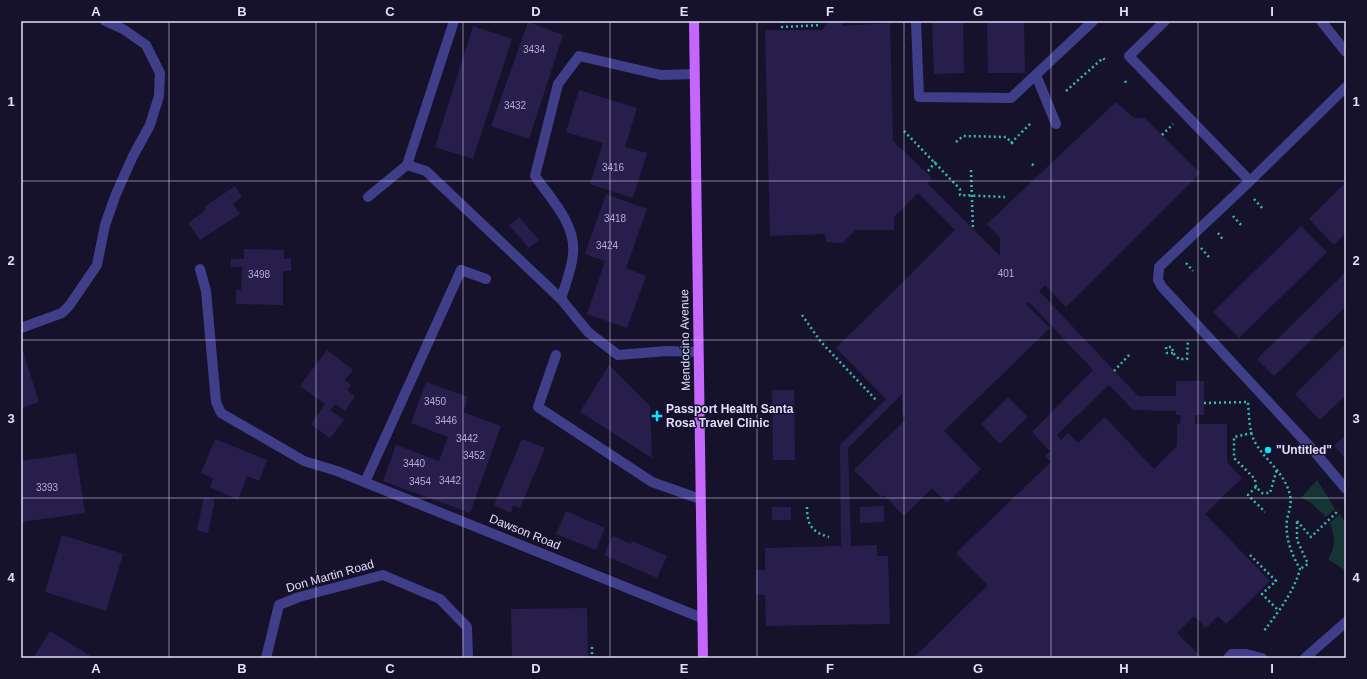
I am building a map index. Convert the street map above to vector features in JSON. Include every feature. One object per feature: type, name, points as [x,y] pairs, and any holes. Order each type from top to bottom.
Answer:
[{"type":"main road","name":"Mendocino Avenue","points":[[694,21],[702,658]]},
{"type":"street","points":[[21,328],[62,313],[69,306],[97,265],[105,225],[116,194],[133,156],[150,126],[159,96],[160,73],[146,45],[123,29],[105,21]]},
{"type":"street","points":[[368,197],[407,165],[454,21]]},
{"type":"street","points":[[916,21],[919,97],[1011,98],[1093,21]]},
{"type":"street","points":[[1165,21],[1129,56],[1250,181]]},
{"type":"street","points":[[1321,21],[1346,52]]},
{"type":"street","points":[[561,299],[573,254],[571,232],[559,209],[535,176],[558,84],[579,56],[661,75],[694,74]]},
{"type":"street","points":[[1036,75],[1056,124]]},
{"type":"street","points":[[1346,87],[1159,267],[1158,280],[1162,287],[1313,450],[1346,489]]},
{"type":"street","points":[[407,165],[426,171],[561,299],[588,332],[618,355],[666,351],[698,352]]},
{"type":"street","name":"Dawson Road","points":[[200,269],[206,291],[216,402],[221,413],[304,461],[337,471],[365,482],[702,618]]},
{"type":"street","points":[[365,482],[461,270],[486,279]]},
{"type":"street","points":[[556,355],[538,407],[652,482],[700,499]]},
{"type":"street","name":"Don Martin Road","points":[[266,658],[279,605],[299,597],[383,575],[440,599],[467,627],[468,658]]},
{"type":"street","points":[[1304,658],[1346,622]]},
{"type":"street","points":[[1228,658],[1232,654],[1246,654],[1262,658]]},
{"type":"path","points":[[782,21],[782,27],[821,25]]},
{"type":"path","points":[[1066,91],[1103,58],[1106,61]]},
{"type":"path","points":[[1125,81],[1128,84]]},
{"type":"path","points":[[956,142],[963,136],[1006,137],[1012,144],[1032,122]]},
{"type":"path","points":[[1162,135],[1173,124]]},
{"type":"path","points":[[904,131],[960,189],[960,195],[1005,197]]},
{"type":"path","points":[[928,171],[937,160]]},
{"type":"path","points":[[1032,164],[1035,168]]},
{"type":"path","points":[[971,170],[973,229]]},
{"type":"path","points":[[1252,197],[1263,209]]},
{"type":"path","points":[[1233,216],[1242,226]]},
{"type":"path","points":[[1217,232],[1224,241]]},
{"type":"path","points":[[1201,248],[1209,257]]},
{"type":"path","points":[[1186,263],[1193,271]]},
{"type":"path","points":[[802,315],[821,342],[877,401]]},
{"type":"path","points":[[1173,353],[1179,359],[1188,359],[1188,341]]},
{"type":"path","points":[[1114,371],[1131,353]]},
{"type":"path","points":[[1204,403],[1248,402],[1255,444],[1276,469],[1286,484],[1290,496],[1291,507],[1288,518],[1287,536],[1291,552],[1300,569]]},
{"type":"path","points":[[1252,433],[1234,437],[1234,458],[1254,479],[1256,487],[1262,493],[1270,493],[1276,469]]},
{"type":"path","points":[[1256,487],[1248,495],[1265,512]]},
{"type":"path","points":[[807,506],[807,522],[813,529],[829,537]]},
{"type":"path","points":[[1263,632],[1279,611],[1298,576],[1300,569],[1308,564],[1297,540],[1297,521],[1311,537],[1339,510]]},
{"type":"path","points":[[1250,555],[1276,581],[1262,594],[1279,611]]},
{"type":"path","points":[[592,647],[592,658]]},
{"type":"green space","points":[[1317,480],[1335,509],[1326,517],[1310,502],[1301,498]]},
{"type":"green space","points":[[1340,514],[1346,524],[1346,571],[1328,559],[1331,555],[1334,541],[1330,523]]},
{"type":"building","points":[[828,21],[841,21],[842,26],[890,23],[893,141],[932,178],[927,183],[1000,256],[1000,238],[987,224],[1116,102],[1134,118],[1145,118],[1200,173],[1066,307],[1045,285],[1039,291],[1138,396],[1176,396],[1176,381],[1204,381],[1204,415],[1195,415],[1195,424],[1227,424],[1227,462],[1242,478],[1205,514],[1270,581],[1226,624],[1218,616],[1206,628],[1194,616],[1177,633],[1200,656],[1198,658],[913,658],[988,585],[956,553],[1051,462],[1045,456],[1050,451],[1032,432],[1093,370],[1029,302],[1026,304],[1050,328],[944,431],[981,469],[947,503],[932,488],[904,516],[884,495],[881,497],[854,470],[906,419],[902,414],[902,394],[848,448],[851,546],[877,545],[877,556],[888,556],[890,624],[766,626],[765,595],[756,595],[756,570],[765,570],[765,548],[841,546],[840,445],[886,399],[836,348],[955,230],[918,193],[894,217],[894,230],[855,230],[843,243],[826,242],[825,234],[770,236],[765,30],[822,30]],"holes":[[[1109,385],[1133,410],[1176,411],[1176,415],[1181,415],[1180,424],[1177,423],[1177,446],[1154,469],[1105,417],[1078,443],[1068,433],[1061,440],[1057,435]]]},
{"type":"building","points":[[932,21],[963,21],[964,73],[934,74]]},
{"type":"building","points":[[987,21],[1024,21],[1025,73],[988,73]]},
{"type":"building","points":[[528,22],[563,35],[529,139],[491,126]]},
{"type":"building","points":[[473,26],[512,39],[473,159],[435,147]]},
{"type":"building","points":[[579,90],[637,108],[625,147],[647,153],[633,198],[590,184],[603,143],[566,132]]},
{"type":"building","points":[[1346,182],[1346,233],[1334,245],[1309,219]]},
{"type":"building","points":[[235,186],[242,197],[233,204],[240,214],[200,240],[188,223],[206,210],[204,207]]},
{"type":"building","points":[[606,194],[647,209],[626,268],[646,276],[627,328],[587,314],[605,261],[585,254]]},
{"type":"building","points":[[519,217],[539,240],[529,248],[509,225]]},
{"type":"building","points":[[1301,226],[1327,252],[1239,338],[1213,312]]},
{"type":"building","points":[[244,249],[284,250],[284,259],[291,259],[291,271],[283,271],[283,305],[236,304],[236,290],[241,290],[242,267],[231,267],[231,259],[244,259]]},
{"type":"building","points":[[1346,272],[1346,306],[1274,376],[1257,359]]},
{"type":"building","points":[[1346,344],[1346,395],[1320,420],[1295,394]]},
{"type":"building","points":[[21,345],[39,402],[21,408]]},
{"type":"building","points":[[327,350],[353,370],[345,380],[351,385],[347,390],[355,396],[345,411],[335,404],[330,410],[344,420],[330,438],[311,424],[325,404],[300,386]]},
{"type":"building","points":[[609,365],[650,406],[652,458],[580,412]]},
{"type":"building","points":[[426,382],[468,397],[463,412],[501,426],[470,513],[383,481],[396,445],[439,461],[448,437],[411,423]]},
{"type":"building","points":[[772,390],[794,390],[795,460],[773,460]]},
{"type":"building","points":[[1008,397],[1028,417],[1000,444],[981,424]]},
{"type":"building","points":[[1346,435],[1346,459],[1334,446]]},
{"type":"building","points":[[215,439],[267,460],[259,481],[247,476],[238,500],[210,487],[213,478],[201,473]]},
{"type":"building","points":[[522,439],[545,448],[520,508],[513,506],[511,513],[494,505]]},
{"type":"building","points":[[76,453],[85,513],[22,522],[21,461]]},
{"type":"building","points":[[204,497],[215,500],[208,533],[197,530]]},
{"type":"building","points":[[884,506],[884,522],[860,523],[860,507]]},
{"type":"building","points":[[772,507],[791,507],[791,520],[772,520]]},
{"type":"building","points":[[566,511],[605,528],[596,550],[556,534]]},
{"type":"building","points":[[62,535],[123,554],[106,611],[45,592]]},
{"type":"building","points":[[613,536],[631,544],[632,541],[667,556],[657,578],[604,555]]},
{"type":"building","points":[[587,608],[588,658],[512,658],[511,609]]},
{"type":"building","points":[[50,631],[94,658],[33,658]]},
{"type":"place","name":"Passport Health Santa Rosa Travel Clinic","points":[[657,416]]},
{"type":"place","name":"\"Untitled\"","points":[[1268,450]]}]
